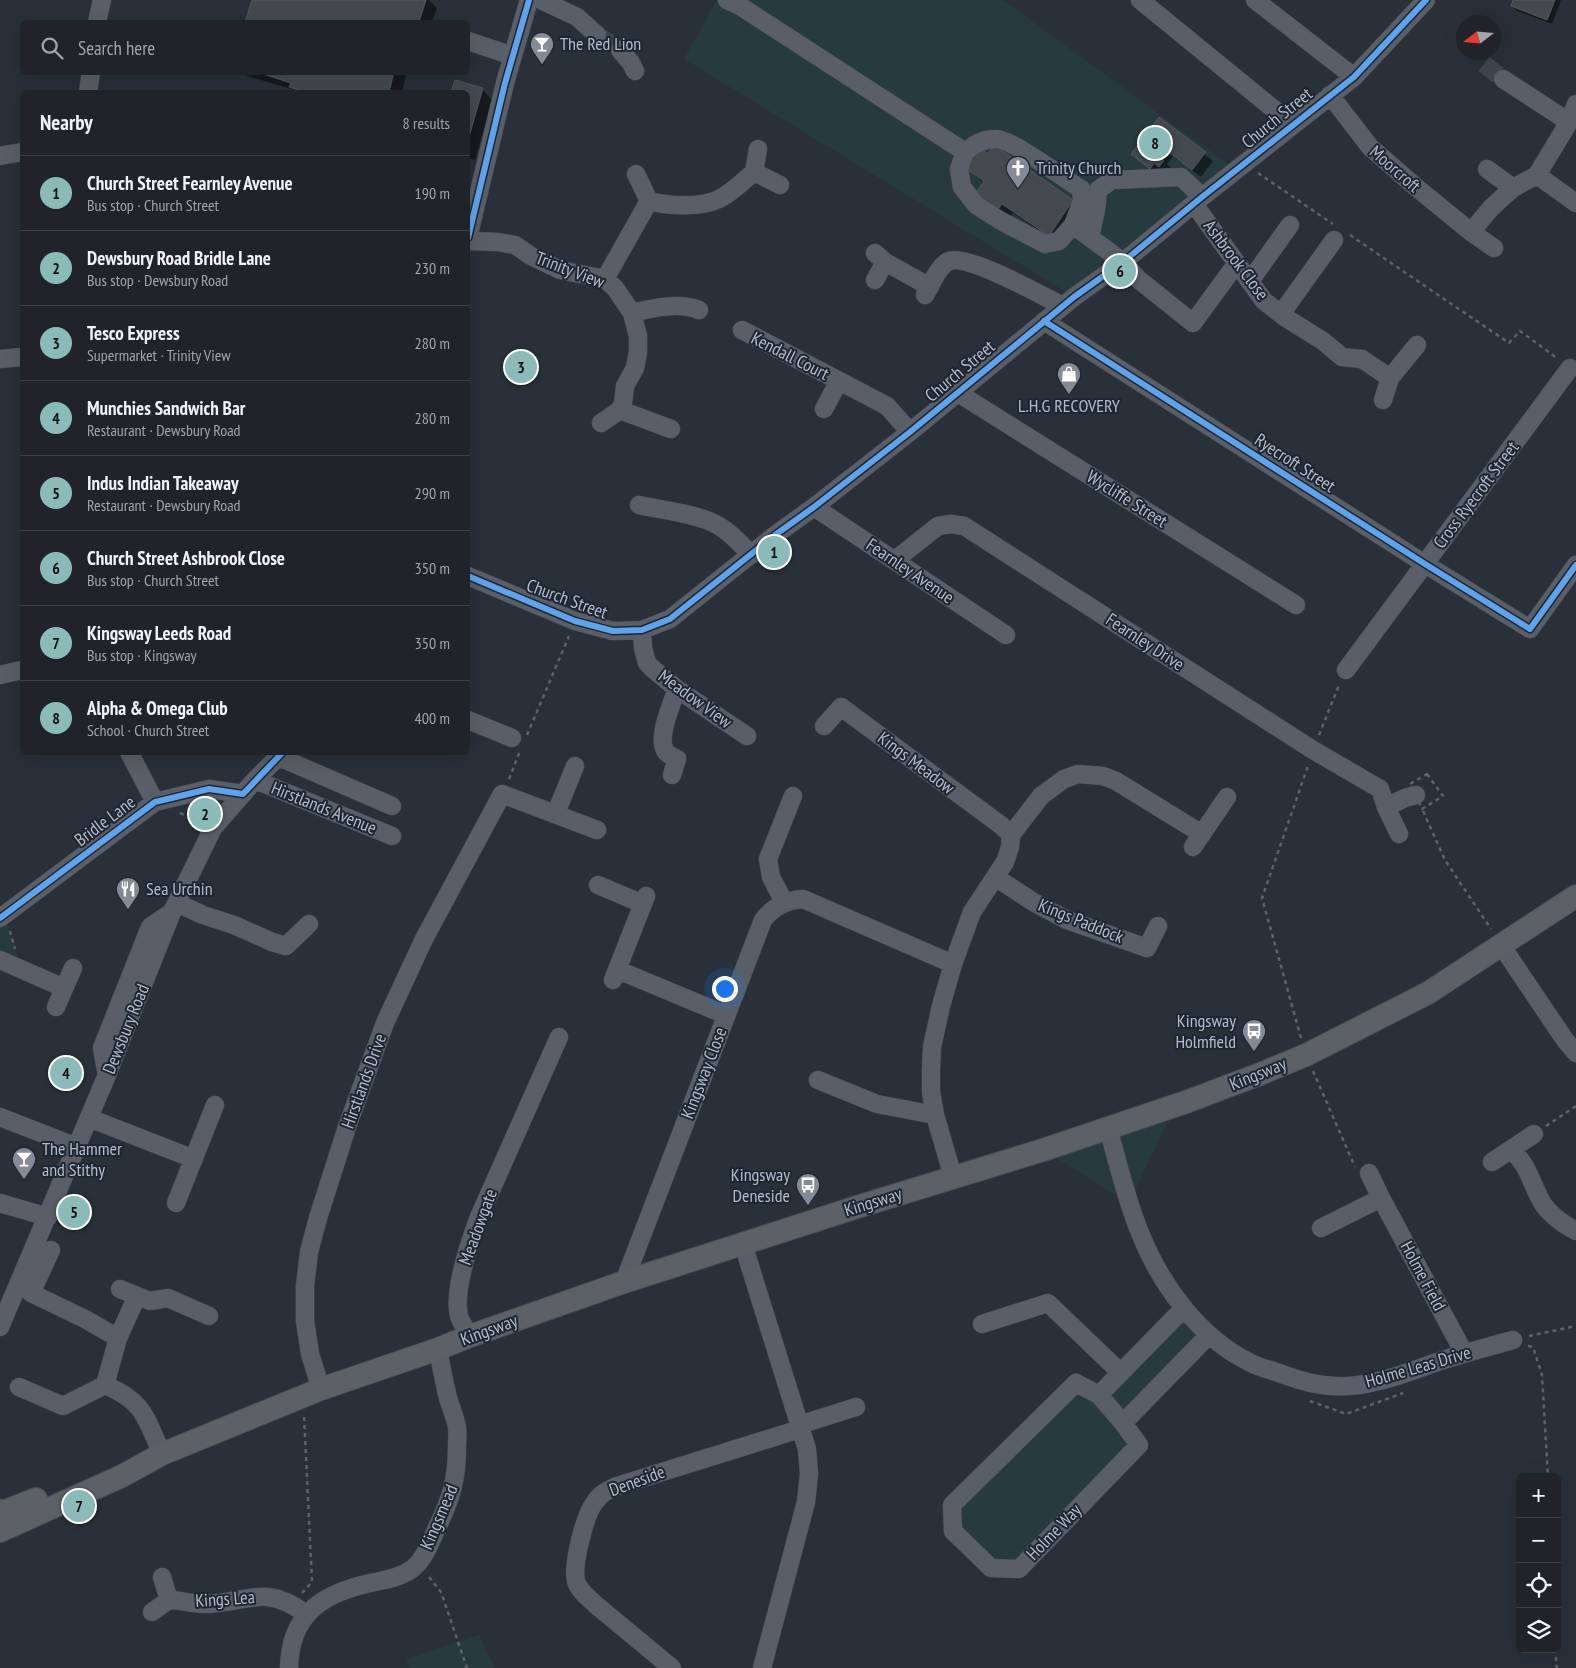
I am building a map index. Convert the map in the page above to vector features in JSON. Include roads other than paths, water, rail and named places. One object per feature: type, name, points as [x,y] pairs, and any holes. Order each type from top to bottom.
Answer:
[{"type":"main road","name":"Kingsway","points":[[0,1511],[6,1511],[120,1467],[155,1457],[312,1392],[624,1282],[1108,1128],[1199,1097],[1306,1055],[1428,993],[1576,896]]},
{"type":"main road","name":"Kingsway","points":[[0,1531],[122,1476],[155,1457]]},
{"type":"street","points":[[97,20],[102,0]]},
{"type":"street","points":[[470,217],[472,195],[529,0]]},
{"type":"street","points":[[541,0],[578,17],[597,35]]},
{"type":"street","points":[[728,0],[964,152]]},
{"type":"street","points":[[1140,0],[1292,124]]},
{"type":"street","points":[[1255,0],[1354,76]]},
{"type":"street","name":"Church Street","points":[[470,577],[575,621],[612,631],[642,630],[670,619],[775,535],[910,432],[1044,321],[1123,262],[1354,76],[1426,0]]},
{"type":"street","points":[[470,42],[513,56]]},
{"type":"street","points":[[620,50],[635,71]]},
{"type":"street","points":[[88,90],[90,75]]},
{"type":"street","points":[[1503,79],[1569,122]]},
{"type":"street","name":"Moorcroft","points":[[1330,95],[1370,147],[1471,232],[1494,248]]},
{"type":"street","points":[[1471,232],[1490,208],[1513,188],[1537,176],[1569,122],[1576,104]]},
{"type":"street","points":[[998,138],[1023,150],[1081,189],[1082,201],[1073,225],[1059,242],[1045,244],[1001,221],[976,205],[962,187],[959,169],[964,152],[977,142],[998,138]]},
{"type":"street","points":[[649,201],[677,205],[706,203],[718,200],[754,172],[758,149]]},
{"type":"street","points":[[0,156],[20,152]]},
{"type":"street","points":[[1487,169],[1513,188]]},
{"type":"street","points":[[754,172],[780,185]]},
{"type":"street","points":[[636,174],[649,201]]},
{"type":"street","points":[[1537,176],[1576,203]]},
{"type":"street","name":"Ashbrook Close","points":[[1090,237],[1098,190],[1112,180],[1181,177],[1264,301],[1342,357],[1362,359],[1390,378]]},
{"type":"street","points":[[605,279],[649,201]]},
{"type":"street","points":[[1073,225],[1123,262],[1138,279],[1193,323],[1237,263]]},
{"type":"street","points":[[1250,281],[1290,225]]},
{"type":"street","name":"Ashbrook Close","points":[[1281,314],[1341,234]]},
{"type":"street","name":"Trinity View","points":[[470,239],[516,246],[531,256],[560,270],[605,279],[615,288],[632,313],[638,336],[635,368],[625,386],[623,403],[620,410]]},
{"type":"street","points":[[875,280],[880,258],[928,291],[942,266],[950,261],[960,260],[976,264],[1063,306]]},
{"type":"street","points":[[632,313],[673,306],[688,306],[699,310]]},
{"type":"street","name":"Ryecroft Street","points":[[1044,321],[1530,629],[1576,565]]},
{"type":"street","name":"Kendall Court","points":[[742,330],[888,406],[910,432]]},
{"type":"street","points":[[1383,400],[1390,378],[1418,345]]},
{"type":"street","points":[[0,359],[20,357]]},
{"type":"street","name":"Cross Ryecroft Street","points":[[1346,670],[1570,368]]},
{"type":"street","name":"Kendall Court","points":[[824,409],[839,381]]},
{"type":"street","name":"Wycliffe Street","points":[[958,393],[1296,605]]},
{"type":"street","points":[[601,423],[620,410],[671,429]]},
{"type":"street","points":[[639,505],[691,515],[718,524],[751,555]]},
{"type":"street","name":"Fearnley Avenue","points":[[814,507],[1006,635]]},
{"type":"street","name":"Fearnley Drive","points":[[895,560],[938,526],[951,524],[964,526],[1313,750],[1380,789],[1399,834]]},
{"type":"street","name":"Meadow View","points":[[642,630],[643,648],[647,663],[677,689],[747,736]]},
{"type":"street","points":[[0,675],[20,670]]},
{"type":"street","points":[[672,775],[677,758],[666,753],[662,737],[677,689]]},
{"type":"street","name":"Kings Meadow","points":[[824,726],[841,707],[1002,826],[1010,835]]},
{"type":"street","points":[[470,721],[520,742]]},
{"type":"street","points":[[131,755],[155,802]]},
{"type":"street","points":[[281,755],[392,806]]},
{"type":"street","name":"Dewsbury Road","points":[[0,1326],[107,1076],[175,907],[213,828],[255,780],[281,755]]},
{"type":"street","points":[[575,766],[556,813],[597,830]]},
{"type":"street","points":[[953,1177],[935,1115],[931,1092],[930,1069],[932,1047],[953,964],[972,912],[1005,862],[1010,846],[1010,835],[1041,796],[1064,778],[1078,774],[1103,776],[1116,781],[1198,841],[1227,797]]},
{"type":"street","name":"Hirstlands Avenue","points":[[255,780],[392,836]]},
{"type":"street","name":"Bridle Lane","points":[[2,916],[155,802],[209,788],[243,794]]},
{"type":"street","name":"Hirstlands Drive","points":[[312,1392],[310,1354],[305,1321],[305,1286],[309,1252],[347,1127],[384,1022],[424,940],[502,794],[556,813]]},
{"type":"street","points":[[793,796],[768,859],[771,877],[784,902],[803,899],[814,903],[953,964]]},
{"type":"street","points":[[1386,807],[1404,798],[1419,802]]},
{"type":"street","name":"Kings Paddock","points":[[996,877],[1035,903],[1067,920],[1147,948],[1158,926]]},
{"type":"street","points":[[598,885],[645,900],[615,975],[726,1015]]},
{"type":"street","name":"Kingsway Close","points":[[624,1282],[763,920],[768,913],[784,902]]},
{"type":"street","points":[[175,907],[234,925],[272,942],[286,946],[308,924]]},
{"type":"street","points":[[1502,945],[1565,1040],[1576,1053]]},
{"type":"street","points":[[0,960],[64,988]]},
{"type":"street","points":[[56,1007],[73,968]]},
{"type":"street","name":"Meadowgate","points":[[470,1336],[459,1316],[462,1270],[469,1243],[559,1036]]},
{"type":"street","points":[[818,1080],[877,1104],[935,1115]]},
{"type":"street","points":[[176,1202],[215,1105]]},
{"type":"street","points":[[0,1117],[77,1147]]},
{"type":"street","points":[[89,1118],[194,1159]]},
{"type":"street","name":"Holme Leas Drive","points":[[1108,1128],[1140,1234],[1169,1288],[1184,1308],[1209,1335],[1251,1364],[1325,1387],[1351,1386],[1376,1381],[1464,1353],[1513,1340]]},
{"type":"street","points":[[1492,1162],[1534,1134]]},
{"type":"street","points":[[1511,1150],[1526,1167],[1543,1203],[1552,1214],[1576,1231]]},
{"type":"street","name":"Holme Field","points":[[1370,1173],[1381,1198],[1464,1353]]},
{"type":"street","points":[[1321,1228],[1381,1198]]},
{"type":"street","points":[[0,1203],[48,1217]]},
{"type":"street","points":[[743,1244],[806,1450],[809,1474],[806,1502],[762,1668]]},
{"type":"street","points":[[51,1250],[31,1293],[85,1318],[118,1338]]},
{"type":"street","points":[[120,1289],[150,1301],[168,1298],[209,1316]]},
{"type":"street","points":[[19,1387],[63,1406],[105,1385],[118,1338],[136,1296]]},
{"type":"street","points":[[982,1324],[1048,1303],[1121,1373]]},
{"type":"street","points":[[1099,1395],[1184,1308]]},
{"type":"street","points":[[1123,1423],[1209,1335]]},
{"type":"street","name":"Kingsmead","points":[[289,1668],[290,1653],[296,1631],[306,1614],[328,1596],[344,1589],[401,1576],[418,1564],[443,1516],[455,1482],[457,1428],[438,1349]]},
{"type":"street","name":"Holme Way","points":[[1076,1383],[1099,1395],[1139,1445],[1018,1569],[991,1568],[953,1531],[952,1504],[1076,1383]]},
{"type":"street","points":[[105,1385],[128,1396],[141,1408],[155,1457]]},
{"type":"street","points":[[799,1427],[856,1407]]},
{"type":"street","name":"Deneside","points":[[672,1668],[590,1599],[576,1582],[575,1568],[577,1556],[588,1515],[594,1503],[602,1493],[617,1486],[799,1427]]},
{"type":"street","name":"Kings Lea","points":[[162,1577],[169,1600]]},
{"type":"street","name":"Kings Lea","points":[[152,1612],[169,1600],[204,1604],[256,1596],[273,1597],[292,1603],[306,1614]]},
{"type":"tunnel","points":[[597,35],[620,50]]},
{"type":"tunnel","points":[[1484,64],[1503,79]]},
{"type":"place","name":"The Red Lion","points":[[542,65]]},
{"type":"place","name":"Alpha & Omega Club","points":[[1155,143]]},
{"type":"place","name":"Trinity Church","points":[[1018,189]]},
{"type":"place","name":"Church Street Ashbrook Close","points":[[1120,271]]},
{"type":"place","name":"Tesco Express","points":[[521,367]]},
{"type":"place","name":"L.H.G RECOVERY","points":[[1069,395]]},
{"type":"place","name":"Church Street Fearnley Avenue","points":[[774,552]]},
{"type":"place","name":"Dewsbury Road Bridle Lane","points":[[205,814]]},
{"type":"place","name":"Sea Urchin","points":[[128,910]]},
{"type":"place","name":"Kingsway Holmfield","points":[[1254,1052]]},
{"type":"place","name":"Munchies Sandwich Bar","points":[[66,1073]]},
{"type":"place","name":"The Hammer and Stithy","points":[[24,1180]]},
{"type":"place","name":"Kingsway Deneside","points":[[808,1206]]},
{"type":"place","name":"Indus Indian Takeaway","points":[[74,1212]]},
{"type":"place","name":"Kingsway Leeds Road","points":[[79,1506]]}]
